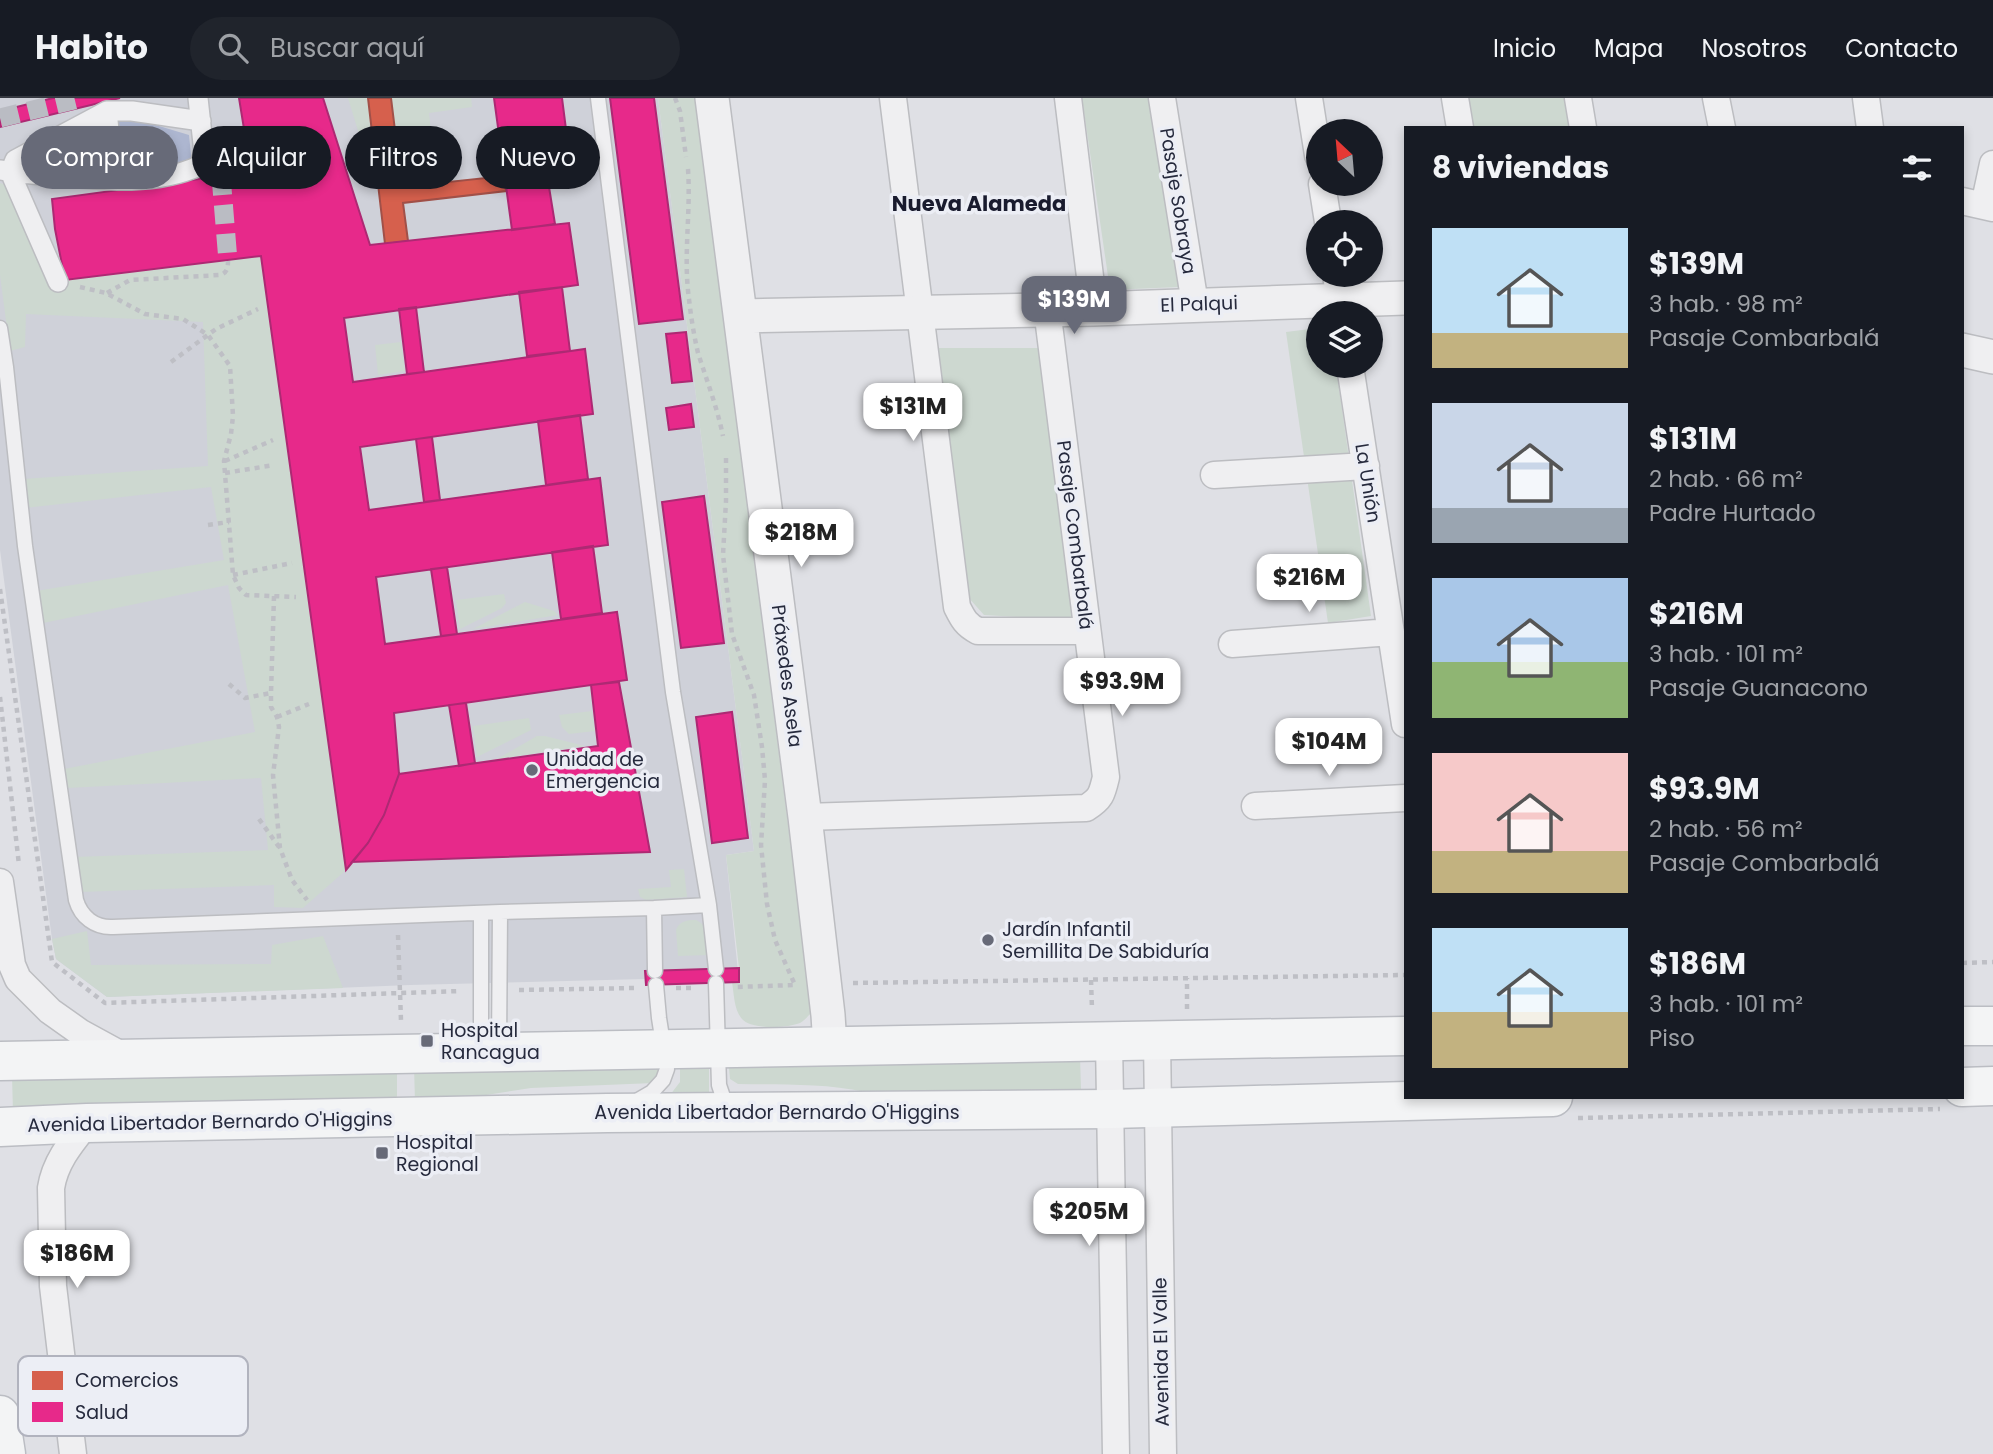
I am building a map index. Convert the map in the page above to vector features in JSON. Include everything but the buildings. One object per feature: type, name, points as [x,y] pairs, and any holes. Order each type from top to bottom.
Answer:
[{"type":"main road","points":[[1964,1026],[1993,1026]]},
{"type":"main road","points":[[0,1061],[1404,1036]]},
{"type":"main road","points":[[1964,1096],[1993,1086]]},
{"type":"main road","name":"Avenida Libertador Bernardo O'Higgins","points":[[0,1127],[607,1113],[1157,1108],[1565,1108]]},
{"type":"main road","points":[[0,1415],[6,1454]]},
{"type":"street","points":[[198,98],[201,126]]},
{"type":"street","name":"Práxedes Asela","points":[[712,98],[805,817],[809,984],[830,1046]]},
{"type":"street","points":[[893,98],[957,607],[964,621],[978,631],[1087,631]]},
{"type":"street","points":[[1068,98],[1094,309]]},
{"type":"street","name":"Pasaje Sobraya","points":[[1161,98],[1195,304]]},
{"type":"street","points":[[1309,98],[1312,119]]},
{"type":"street","points":[[1455,98],[1460,126]]},
{"type":"street","points":[[1578,98],[1583,126]]},
{"type":"street","points":[[1716,98],[1721,126]]},
{"type":"street","points":[[1866,98],[1870,126]]},
{"type":"street","points":[[58,282],[5,171],[15,160],[30,151],[107,111],[132,111],[201,121]]},
{"type":"street","points":[[107,111],[109,126]]},
{"type":"street","points":[[1980,205],[1993,164]]},
{"type":"street","name":"El Palqui","points":[[741,316],[1094,309],[1339,296],[1404,298]]},
{"type":"street","name":"Pasaje Combarbalá","points":[[805,817],[1086,808],[1096,802],[1102,793],[1105,777],[1047,309]]},
{"type":"street","points":[[1964,350],[1993,357]]},
{"type":"street","name":"La Unión","points":[[1352,378],[1404,717]]},
{"type":"street","points":[[1214,475],[1366,466]]},
{"type":"street","points":[[1232,644],[1391,632]]},
{"type":"street","points":[[1255,806],[1404,798]]},
{"type":"street","points":[[10,876],[12,965],[18,979],[50,1011],[81,1033],[126,1058]]},
{"type":"street","name":"Avenida El Valle","points":[[1157,1040],[1163,1454]]},
{"type":"street","points":[[1110,1041],[1116,1454]]},
{"type":"street","points":[[61,1356],[53,1286],[51,1188],[54,1173],[63,1154],[87,1123]]},
{"type":"street","points":[[71,1436],[73,1454]]},
{"type":"lane","points":[[598,98],[673,692],[709,905],[716,980],[719,1085],[724,1100],[734,1113]]},
{"type":"lane","points":[[0,328],[25,546],[63,822],[76,900],[80,910],[91,921],[104,928],[709,905]]},
{"type":"lane","points":[[607,1113],[638,1101],[652,1091],[663,1080],[667,1069],[656,981],[654,908]]},
{"type":"lane","points":[[481,912],[480,991],[490,1051]]},
{"type":"lane","points":[[490,1051],[498,990],[499,912]]},
{"type":"path","points":[[675,98],[680,111],[688,170],[685,257],[689,298],[698,350],[717,409],[724,445]]},
{"type":"path","points":[[106,293],[130,280],[224,274],[228,269],[228,261]]},
{"type":"path","points":[[58,282],[106,293],[145,314],[183,319],[208,335],[230,366],[233,416],[224,461],[233,575],[246,595],[296,597]]},
{"type":"path","points":[[172,362],[216,329],[258,309]]},
{"type":"path","points":[[224,461],[273,440]]},
{"type":"path","points":[[725,455],[723,555],[732,634],[754,695],[762,747],[765,780],[761,845],[766,904],[775,940],[809,984]]},
{"type":"path","points":[[225,473],[274,465]]},
{"type":"path","points":[[208,525],[229,522]]},
{"type":"path","points":[[233,575],[292,563]]},
{"type":"path","points":[[0,589],[52,962],[105,1003],[480,991]]},
{"type":"path","points":[[274,596],[271,707],[279,727],[273,775],[280,848],[292,880],[307,901]]},
{"type":"path","points":[[229,684],[245,698],[271,693]]},
{"type":"path","points":[[0,697],[10,876]]},
{"type":"path","points":[[277,717],[309,704]]},
{"type":"path","points":[[259,819],[280,848]]},
{"type":"path","points":[[398,917],[398,986]]},
{"type":"path","points":[[1964,963],[1993,962]]},
{"type":"path","points":[[498,990],[716,980],[809,984],[1404,975]]},
{"type":"path","points":[[1565,1108],[1918,1099]]},
{"type":"shaded area","points":[[0,98],[658,98],[754,851],[726,855],[739,982],[646,985],[645,979],[107,997],[56,959],[0,550]]},
{"type":"shaded area","points":[[348,98],[471,98],[472,107],[429,113],[430,126],[357,126]]},
{"type":"shaded area","points":[[658,98],[695,98],[812,1012],[800,1023],[787,1026],[770,1027],[747,1023],[739,1015],[734,997],[732,982],[739,982],[739,968],[726,855],[754,851]]},
{"type":"shaded area","points":[[1082,98],[1151,98],[1179,287],[1110,290]]},
{"type":"shaded area","points":[[1466,98],[1567,98],[1571,126],[1471,126]]},
{"type":"shaded area","points":[[0,183],[15,188],[65,280],[261,256],[346,870],[303,908],[274,907],[274,885],[80,892],[74,857],[268,850],[261,778],[67,788],[64,769],[255,732],[228,585],[43,623],[36,591],[224,560],[211,487],[25,508],[23,479],[208,466],[203,322],[26,314],[25,347],[10,351],[0,275]]},
{"type":"shaded area","points":[[1306,330],[1306,378],[1338,378],[1371,616],[1328,623],[1286,332]]},
{"type":"shaded area","points":[[401,342],[405,371],[378,375],[375,345]]},
{"type":"shaded area","points":[[937,348],[1042,348],[1074,620],[984,615],[968,597]]},
{"type":"shaded area","points":[[504,594],[506,603],[502,608],[460,629],[456,600]]},
{"type":"shaded area","points":[[525,602],[554,611],[558,615],[473,629]]},
{"type":"shaded area","points":[[592,711],[595,731],[569,734],[562,727],[559,715]]},
{"type":"shaded area","points":[[529,718],[531,730],[477,757],[473,726]]},
{"type":"shaded area","points":[[537,736],[545,736],[585,746],[497,759]]},
{"type":"shaded area","points":[[684,869],[687,897],[646,900],[640,897],[638,889],[671,887],[669,870]]},
{"type":"shaded area","points":[[696,920],[706,930],[709,955],[678,956],[677,927],[684,922]]},
{"type":"shaded area","points":[[87,931],[91,965],[271,964],[272,945],[323,936],[343,988],[107,997],[56,959],[52,939]]},
{"type":"shaded area","points":[[1080,1056],[1081,1089],[865,1092],[817,1086],[738,1084],[730,1079],[729,1068],[732,1064]]},
{"type":"shaded area","points":[[658,1061],[662,1073],[654,1083],[531,1088],[461,1099],[415,1102],[414,1066]]},
{"type":"shaded area","points":[[680,1062],[709,1062],[709,1094],[670,1095],[680,1082]]},
{"type":"shaded area","points":[[397,1066],[397,1102],[13,1112],[12,1076]]},
{"type":"water","points":[[113,117],[129,117],[159,126],[114,126]]},
{"type":"water","points":[[178,132],[189,135],[192,165],[178,169]]},
{"type":"tunnel","points":[[0,118],[82,98]]},
{"type":"tunnel","points":[[222,189],[228,261]]},
{"type":"place","name":"Unidad de Emergencia","points":[[532,770]]},
{"type":"place","name":"Jardín Infantil Semillita De Sabiduría","points":[[988,940]]},
{"type":"place","name":"Hospital Rancagua","points":[[427,1041]]},
{"type":"place","name":"Hospital Regional","points":[[382,1153]]},
{"type":"district","name":"Nueva Alameda","points":[[979,203]]}]
